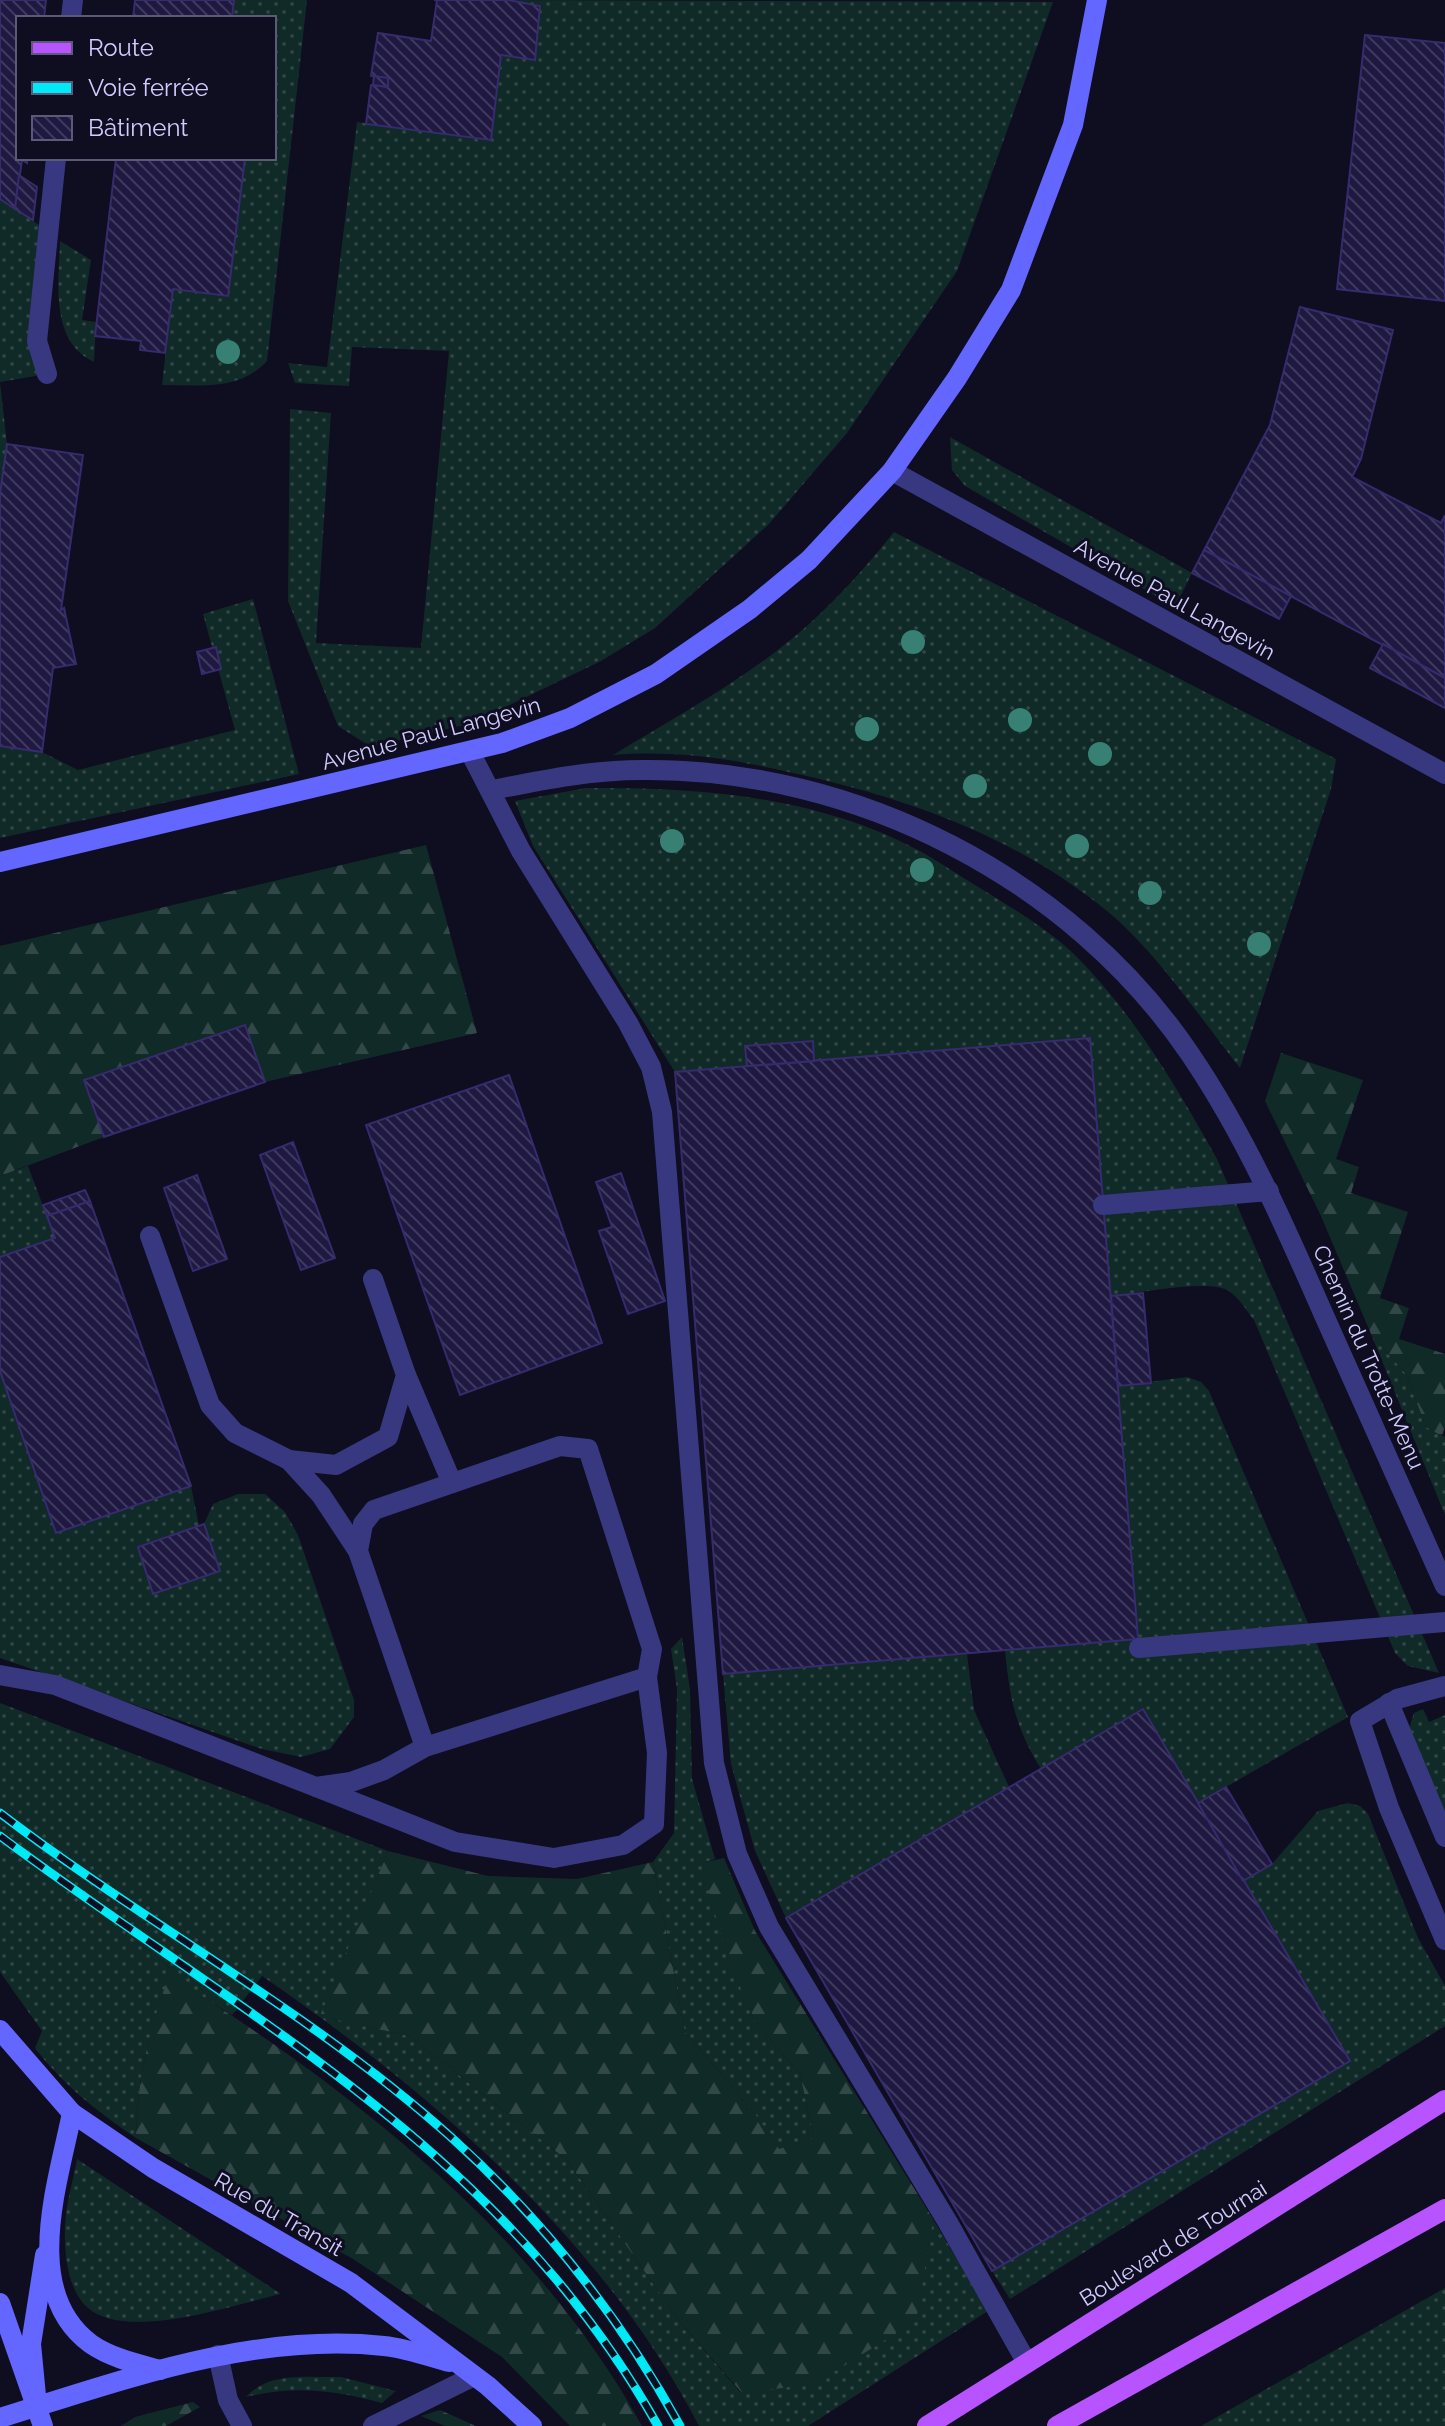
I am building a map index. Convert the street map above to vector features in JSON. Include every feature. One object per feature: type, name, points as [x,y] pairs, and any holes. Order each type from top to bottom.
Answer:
[{"type":"main road","name":"Boulevard de Tournai","points":[[927,2426],[1445,2100]]},
{"type":"main road","points":[[1057,2426],[1445,2209]]},
{"type":"street","name":"Avenue Paul Langevin","points":[[0,862],[470,752],[570,718],[656,674],[750,609],[809,560],[892,471],[957,378],[1011,290],[1073,125],[1097,0]]},
{"type":"street","points":[[47,374],[37,341],[56,160]]},
{"type":"street","name":"Avenue Paul Langevin","points":[[892,471],[1442,771]]},
{"type":"street","points":[[470,752],[521,851],[634,1034],[651,1067],[662,1112],[714,1763],[737,1854],[769,1927],[954,2234],[1027,2363]]},
{"type":"street","name":"Chemin du Trotte-Menu","points":[[492,790],[582,772],[645,770],[757,781],[832,798],[940,839],[1029,892],[1080,931],[1139,989],[1189,1052],[1269,1191],[1445,1586]]},
{"type":"street","points":[[1103,1205],[1269,1191]]},
{"type":"street","points":[[150,1236],[210,1405],[235,1433],[289,1460],[336,1465],[388,1437],[406,1375]]},
{"type":"street","points":[[373,1279],[406,1375],[452,1483]]},
{"type":"street","points":[[0,1675],[55,1685],[455,1842],[554,1858],[623,1845],[654,1824],[657,1753],[647,1677],[652,1649],[588,1449],[560,1446],[374,1510],[363,1524],[358,1551]]},
{"type":"street","points":[[289,1460],[321,1495],[358,1551],[425,1747]]},
{"type":"street","points":[[1139,1648],[1445,1622]]},
{"type":"street","points":[[316,1787],[351,1782],[384,1770],[425,1747],[647,1677]]},
{"type":"street","points":[[1445,1686],[1389,1703],[1360,1721],[1389,1808],[1445,1940]]},
{"type":"street","points":[[1389,1703],[1445,1837]]},
{"type":"street","name":"Rue du Transit","points":[[0,2030],[72,2113],[153,2168],[351,2283],[474,2376],[532,2426]]},
{"type":"street","points":[[40,2416],[31,2344],[37,2289],[72,2113]]},
{"type":"street","points":[[49,2235],[50,2269],[57,2297],[71,2325],[92,2344],[126,2361],[160,2370]]},
{"type":"street","points":[[0,2303],[21,2370],[40,2416]]},
{"type":"street","name":"Rue du Transit","points":[[0,2418],[40,2416],[160,2370],[218,2355],[319,2343],[386,2346],[457,2364]]},
{"type":"street","points":[[218,2355],[228,2400],[242,2426]]},
{"type":"street","points":[[373,2426],[474,2376]]},
{"type":"green space","points":[[234,0],[307,0],[267,361],[256,371],[232,382],[162,385],[173,289],[228,296],[245,160],[276,160],[276,16],[232,16]]},
{"type":"green space","points":[[508,0],[1053,2],[957,271],[847,433],[769,524],[655,628],[601,661],[472,723],[371,747],[338,726],[288,601],[290,409],[331,413],[316,643],[421,648],[449,351],[352,347],[349,386],[295,383],[288,363],[327,367],[357,122],[491,140]]},
{"type":"green space","points":[[0,199],[48,231],[37,341],[47,374],[0,382]]},
{"type":"green space","points":[[60,241],[91,260],[82,320],[96,322],[94,362],[80,352],[63,325],[58,292]]},
{"type":"green space","points":[[0,382],[7,444],[0,494]]},
{"type":"green space","points":[[950,437],[1192,573],[1175,607],[965,486],[952,470]]},
{"type":"green space","points":[[894,532],[1336,759],[1331,789],[1240,1068],[1159,964],[1124,926],[1072,885],[997,841],[918,808],[793,773],[704,757],[613,755],[713,695],[785,645],[841,592]]},
{"type":"green space","points":[[253,599],[299,774],[0,838],[0,746],[42,752],[78,770],[235,730],[203,614]]},
{"type":"green space","points":[[586,788],[714,793],[798,806],[839,817],[926,854],[1029,919],[1075,955],[1135,1026],[1170,1078],[1217,1159],[1439,1673],[1408,1666],[1395,1653],[1254,1320],[1240,1301],[1220,1287],[1206,1286],[1111,1296],[1090,1038],[814,1061],[812,1041],[745,1046],[747,1066],[675,1072],[533,846],[515,801]]},
{"type":"green space","points":[[426,845],[477,1033],[265,1082],[244,1025],[85,1080],[104,1137],[0,1176],[0,946]]},
{"type":"green space","points":[[1281,1053],[1363,1080],[1336,1159],[1359,1167],[1351,1193],[1408,1212],[1380,1298],[1409,1308],[1399,1339],[1445,1354],[1445,1426],[1442,1436],[1426,1427],[1406,1374],[1371,1334],[1321,1216],[1265,1101]]},
{"type":"green space","points":[[28,1166],[55,1238],[0,1257],[0,1176]]},
{"type":"green space","points":[[1371,1334],[1406,1374],[1426,1427],[1445,1437],[1445,1515]]},
{"type":"green space","points":[[0,1371],[56,1533],[191,1486],[199,1526],[139,1547],[153,1594],[219,1571],[204,1524],[213,1504],[238,1494],[265,1494],[285,1512],[298,1535],[354,1700],[354,1717],[330,1749],[301,1757],[262,1749],[0,1658]]},
{"type":"green space","points":[[1187,1377],[1201,1382],[1209,1391],[1348,1717],[1198,1803],[1143,1709],[1041,1769],[1025,1740],[1015,1712],[1005,1651],[1138,1639],[1118,1386]]},
{"type":"green space","points":[[682,1637],[690,1689],[692,1779],[715,1859],[702,1863],[728,1957],[755,2021],[800,2074],[814,2138],[779,2150],[755,2114],[685,2032],[653,1862],[674,1833],[677,1689],[671,1649]]},
{"type":"green space","points":[[967,1654],[974,1710],[1009,1787],[786,1918],[755,1851],[731,1764],[723,1674]]},
{"type":"green space","points":[[0,1703],[388,1851],[321,2016],[409,2036],[567,2160],[679,2321],[741,2393],[915,2321],[933,2219],[988,2311],[808,2426],[699,2426],[659,2358],[614,2293],[508,2175],[389,2070],[262,1976],[232,2015],[169,1976],[145,2056],[136,2138],[82,2097],[46,2062],[35,2048],[42,2031],[0,1972]]},
{"type":"green space","points":[[1423,1709],[1429,1722],[1445,1715],[1445,1811],[1409,1729],[1414,1713]]},
{"type":"green space","points":[[1348,1803],[1360,1806],[1368,1814],[1418,1938],[1445,1986],[1445,2026],[1010,2299],[992,2271],[1243,1881],[1272,1864],[1318,1811]]},
{"type":"green space","points":[[388,1851],[488,1876],[577,1879],[653,1862],[685,2032],[755,2114],[779,2149],[814,2138],[800,2074],[755,2021],[727,1957],[701,1863],[724,1858],[755,1931],[933,2219],[916,2321],[814,2384],[742,2393],[679,2321],[567,2160],[409,2036],[320,2016]]},
{"type":"green space","points":[[169,1975],[305,2067],[371,2117],[434,2171],[494,2229],[549,2290],[599,2356],[642,2426],[570,2426],[502,2357],[353,2259],[136,2138],[145,2055]]},
{"type":"green space","points":[[77,2159],[281,2294],[182,2318],[155,2321],[129,2322],[106,2318],[88,2308],[71,2281],[65,2247],[67,2209]]},
{"type":"green space","points":[[1445,2288],[1445,2426],[1201,2426]]},
{"type":"green space","points":[[341,2377],[396,2391],[382,2403],[348,2395],[298,2390],[246,2397],[266,2383],[278,2380]]},
{"type":"green space","points":[[193,2402],[200,2407],[166,2426],[121,2426],[135,2417]]},
{"type":"green space","points":[[440,2410],[476,2426],[445,2426],[421,2416]]},
{"type":"building","points":[[0,0],[46,0],[44,16],[16,16],[16,160],[22,160],[15,209],[0,199]]},
{"type":"building","points":[[135,0],[234,0],[232,16],[133,16]]},
{"type":"building","points":[[437,0],[508,0],[540,6],[535,60],[501,55],[491,140],[366,124],[371,85],[388,87],[388,78],[371,76],[378,33],[431,41]]},
{"type":"building","points":[[1365,35],[1445,43],[1445,301],[1337,289]]},
{"type":"building","points":[[374,76],[388,78],[388,87],[373,85]]},
{"type":"building","points":[[116,160],[245,160],[228,296],[173,289],[165,353],[140,350],[141,341],[95,336]]},
{"type":"building","points":[[19,175],[37,187],[33,220],[15,209]]},
{"type":"building","points":[[1300,307],[1393,330],[1361,459],[1352,477],[1441,523],[1445,515],[1445,678],[1204,550],[1270,425]]},
{"type":"building","points":[[7,444],[83,455],[61,610],[64,608],[76,664],[53,668],[42,752],[0,746],[0,494]]},
{"type":"building","points":[[1204,550],[1291,596],[1279,619],[1192,573]]},
{"type":"building","points":[[1383,644],[1445,678],[1445,708],[1370,668]]},
{"type":"building","points":[[216,647],[221,669],[202,674],[197,652]]},
{"type":"building","points":[[245,1025],[265,1082],[104,1137],[84,1080]]},
{"type":"building","points":[[1090,1038],[1138,1639],[723,1674],[675,1072]]},
{"type":"building","points":[[813,1041],[814,1061],[747,1066],[745,1046]]},
{"type":"building","points":[[509,1075],[602,1343],[460,1395],[366,1125]]},
{"type":"building","points":[[293,1142],[335,1258],[301,1270],[260,1155]]},
{"type":"building","points":[[621,1173],[665,1301],[628,1314],[599,1231],[612,1227],[596,1182]]},
{"type":"building","points":[[197,1175],[227,1259],[193,1271],[164,1188]]},
{"type":"building","points":[[85,1190],[90,1201],[47,1216],[43,1205]]},
{"type":"building","points":[[90,1201],[191,1486],[56,1533],[0,1371],[0,1257],[55,1238],[47,1216]]},
{"type":"building","points":[[1143,1293],[1151,1383],[1118,1386],[1111,1296]]},
{"type":"building","points":[[204,1524],[220,1571],[153,1594],[138,1547]]},
{"type":"building","points":[[1143,1709],[1350,2061],[992,2271],[786,1918]]},
{"type":"building","points":[[1226,1787],[1272,1864],[1243,1881],[1198,1803]]},
{"type":"railway","points":[[0,1813],[113,1894],[287,2010],[399,2093],[452,2138],[518,2203],[578,2272],[632,2347],[680,2426]]},
{"type":"railway","points":[[0,1836],[275,2030],[362,2095],[446,2165],[524,2242],[595,2328],[658,2426]]}]
